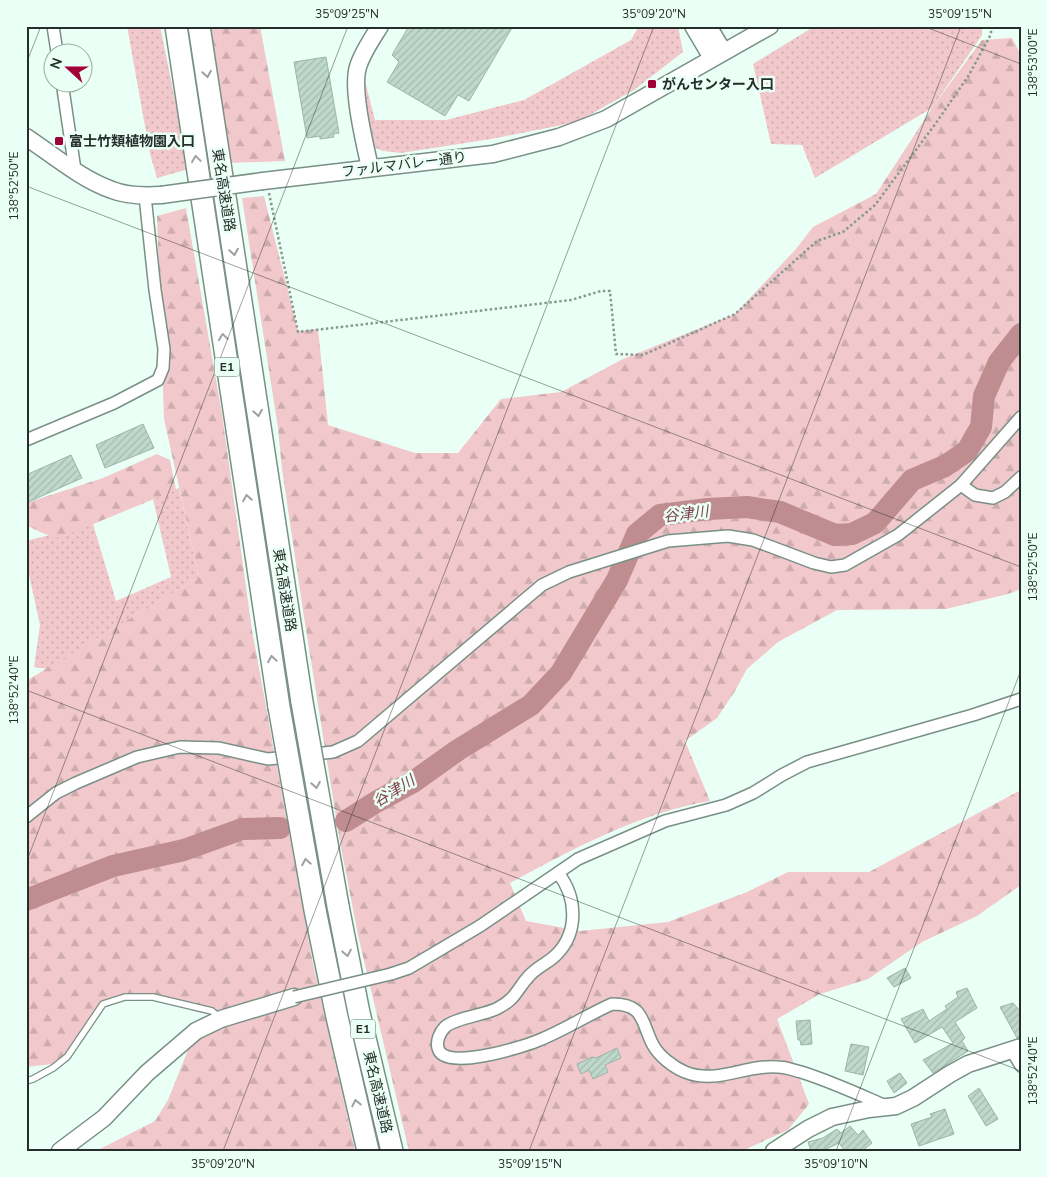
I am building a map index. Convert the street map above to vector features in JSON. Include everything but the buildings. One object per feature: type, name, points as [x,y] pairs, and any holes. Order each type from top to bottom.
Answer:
[{"type":"highway","name":"東名高速道路","points":[[176,26],[279,707],[315,910],[368,1151]]},
{"type":"highway","name":"東名高速道路","points":[[199,26],[302,702],[359,1013],[392,1151]]},
{"type":"street","points":[[53,26],[56,42]]},
{"type":"street","points":[[370,168],[356,97],[357,68],[380,26]]},
{"type":"street","points":[[693,26],[718,55]]},
{"type":"street","points":[[708,26],[718,55]]},
{"type":"street","name":"ファルマバレー通り","points":[[26,137],[75,170],[113,191],[145,196],[493,154],[559,137],[606,119],[770,26]]},
{"type":"street","points":[[63,92],[75,170]]},
{"type":"street","points":[[26,440],[114,402],[158,380],[163,368],[164,349],[155,290],[145,196]]},
{"type":"street","points":[[26,817],[56,793],[76,783],[137,757],[180,747],[219,748],[268,759],[333,752],[358,741],[542,586],[569,572],[668,541],[728,536],[753,540],[814,563],[830,567],[845,565],[898,535],[962,485],[1021,417]]},
{"type":"street","points":[[962,485],[975,495],[993,498],[1005,492],[1021,477]]},
{"type":"street","points":[[60,1151],[104,1118],[147,1073],[196,1031],[221,1020],[294,997],[409,968],[480,926],[578,859],[665,820],[726,804],[753,793],[807,762],[973,715],[1021,699]]},
{"type":"street","points":[[558,873],[564,881],[572,903],[573,920],[569,936],[563,947],[555,957],[530,975],[512,1000],[496,1010],[448,1024],[440,1035],[437,1045],[439,1052],[444,1056],[462,1058],[498,1054],[538,1041],[612,1004],[624,1004],[640,1013],[653,1046],[670,1064],[685,1072],[703,1077],[720,1077],[766,1066],[781,1067],[820,1078],[886,1106]]},
{"type":"street","points":[[774,1151],[808,1129],[832,1117],[869,1108],[896,1106],[914,1098],[968,1064],[1016,1049],[1021,1066]]},
{"type":"lane","points":[[26,1081],[36,1078],[68,1057],[103,1004],[125,997],[153,997],[212,1011],[221,1020]]},
{"type":"path","points":[[265,181],[298,332],[572,300],[601,291],[610,292],[616,354],[643,355],[734,314],[817,241],[843,232],[875,205],[969,75],[991,34],[991,26]]},
{"type":"green space","points":[[127,26],[160,26],[189,169],[157,178],[150,154]]},
{"type":"green space","points":[[208,26],[260,26],[285,161],[230,163]]},
{"type":"green space","points":[[639,26],[678,26],[683,52],[634,90],[577,122],[491,139],[401,153],[383,151],[367,145],[362,69],[375,120],[446,120],[524,100],[631,40]]},
{"type":"green space","points":[[815,26],[982,26],[982,35],[932,108],[815,178],[802,145],[771,144],[753,64]]},
{"type":"green space","points":[[1012,38],[1021,55],[1021,589],[946,609],[837,610],[778,642],[747,669],[717,718],[685,741],[710,801],[658,814],[632,823],[582,845],[510,883],[526,921],[580,931],[668,922],[747,892],[788,872],[869,872],[1021,790],[1021,885],[977,916],[922,942],[868,979],[820,994],[777,1019],[809,1104],[788,1130],[742,1151],[409,1151],[358,935],[340,842],[304,617],[282,469],[278,428],[242,198],[264,196],[298,331],[318,329],[328,425],[415,453],[458,453],[501,399],[561,392],[623,359],[735,314],[796,249],[813,227],[876,194],[932,108],[982,40]]},
{"type":"green space","points":[[186,208],[222,414],[252,630],[313,964],[355,1151],[96,1151],[155,1121],[168,1100],[188,1050],[217,1016],[197,1012],[153,997],[103,1004],[60,1063],[26,1067],[26,681],[199,577],[164,419],[157,216]]},
{"type":"green space","points":[[157,454],[170,460],[176,490],[59,538],[28,526],[26,503],[103,478]]},
{"type":"green space","points":[[179,488],[199,577],[47,669],[34,667],[40,625],[26,561],[26,541],[93,524],[116,601],[171,577],[153,499]]},
{"type":"waterway","name":"谷津川","points":[[346,821],[413,782],[458,750],[531,705],[561,673],[617,580],[637,534],[660,515],[708,509],[747,507],[780,512],[835,535],[852,534],[875,523],[912,480],[945,466],[967,451],[981,427],[984,396],[999,362],[1021,334]]},
{"type":"waterway","name":"谷津川","points":[[26,900],[113,866],[184,850],[242,829],[280,828]]},
{"type":"place","name":"がんセンター入口","points":[[652,84]]},
{"type":"place","name":"富士竹類植物園入口","points":[[59,141]]}]
